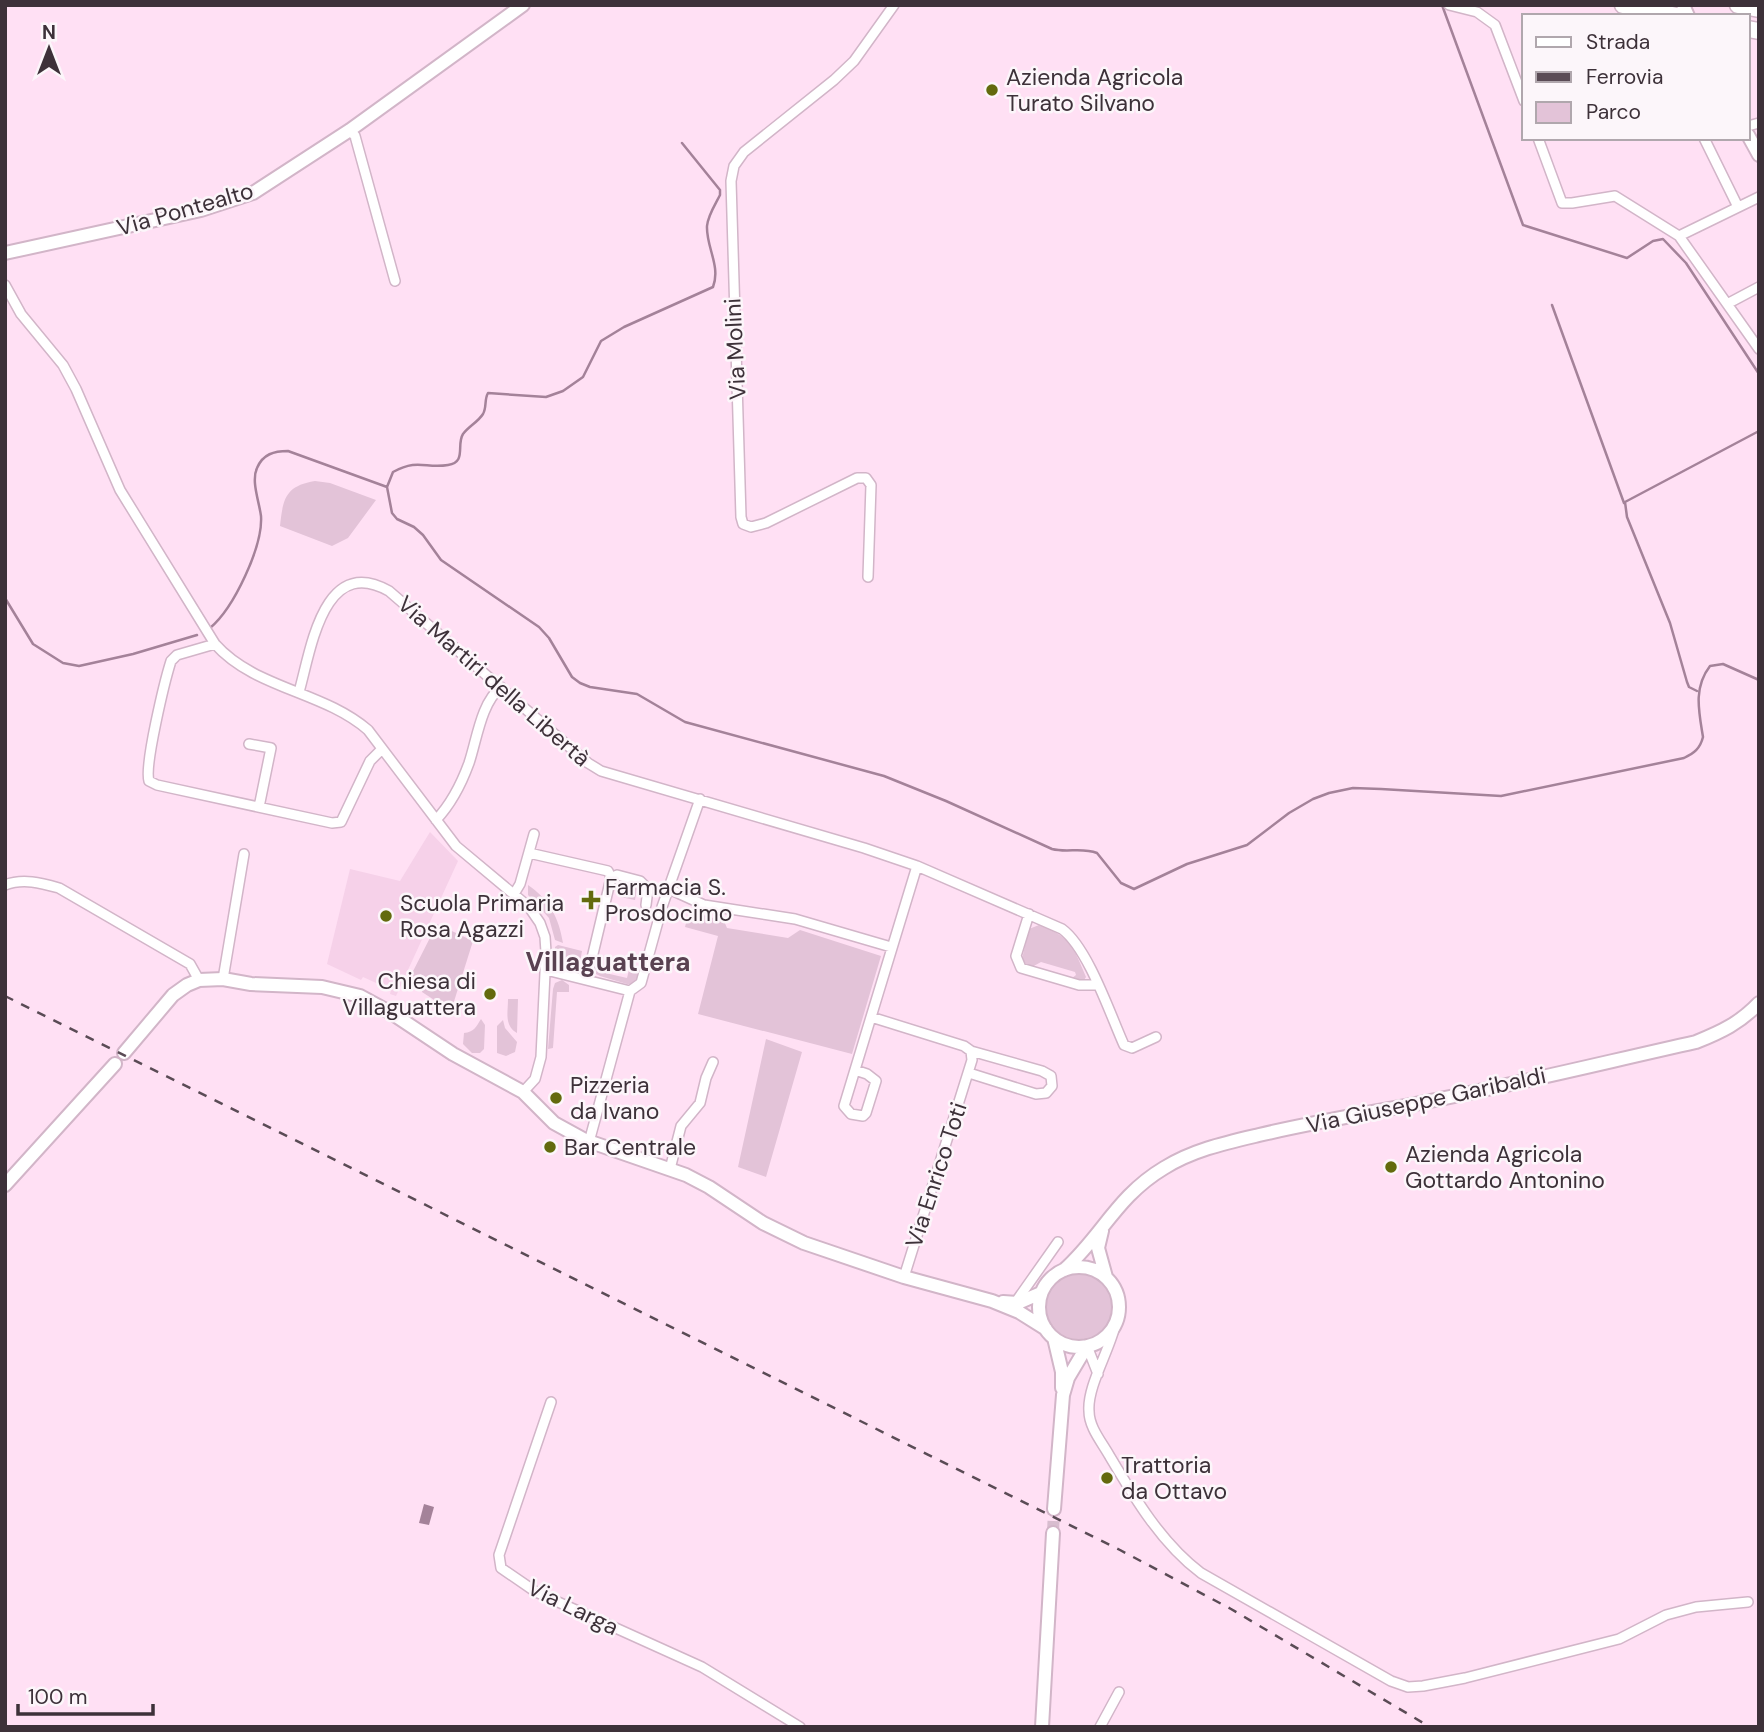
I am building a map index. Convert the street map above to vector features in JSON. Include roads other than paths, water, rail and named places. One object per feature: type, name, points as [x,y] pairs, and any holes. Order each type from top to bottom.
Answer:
[{"type":"highway","points":[[1623,5],[1670,14]]},
{"type":"highway","points":[[1738,5],[1759,9]]},
{"type":"street","name":"Via Molini","points":[[868,577],[870,485],[866,478],[857,478],[766,523],[751,527],[743,524],[730,180],[734,166],[744,152],[854,61],[894,5]]},
{"type":"street","points":[[1450,5],[1477,12],[1494,25],[1522,96]]},
{"type":"street","name":"Via Pontealto","points":[[5,253],[201,210],[237,199],[269,184],[350,130],[515,8]]},
{"type":"street","points":[[350,130],[355,136],[395,281]]},
{"type":"street","points":[[1750,139],[1759,155]]},
{"type":"street","points":[[1539,140],[1562,203],[1572,204],[1615,196],[1679,236],[1759,349]]},
{"type":"street","points":[[1704,140],[1738,207]]},
{"type":"street","points":[[1679,236],[1759,197]]},
{"type":"street","points":[[5,285],[21,314],[62,365],[76,389],[120,490],[215,644],[227,657],[250,671],[334,706],[368,730],[456,846],[529,907],[540,923],[545,937],[546,970],[541,1057],[535,1079],[523,1092]]},
{"type":"street","points":[[1727,304],[1759,287]]},
{"type":"street","name":"Via Martiri della Libertà","points":[[299,692],[316,632],[331,597],[341,589],[358,583],[378,585],[389,591],[588,763],[601,771],[917,866],[1062,929],[1073,937],[1084,955],[1124,1045],[1132,1048],[1156,1037]]},
{"type":"street","points":[[215,644],[177,655],[171,661],[147,775],[149,781],[157,785],[332,823],[341,822],[370,761],[381,750]]},
{"type":"street","points":[[436,820],[452,802],[490,698],[501,687]]},
{"type":"street","points":[[249,744],[271,748],[258,807]]},
{"type":"street","points":[[589,1142],[630,990],[641,983],[700,799]]},
{"type":"street","points":[[514,894],[520,884],[534,834]]},
{"type":"street","points":[[529,853],[608,871],[611,878],[587,979]]},
{"type":"street","points":[[223,979],[244,854]]},
{"type":"street","points":[[855,1070],[876,1081],[866,1113],[857,1116],[844,1106],[917,866]]},
{"type":"street","points":[[611,878],[617,875],[640,881],[648,889],[646,905]]},
{"type":"street","points":[[5,886],[12,882],[37,881],[59,888],[190,964],[199,980]]},
{"type":"street","points":[[669,890],[704,905],[795,919],[891,947]]},
{"type":"street","points":[[1029,914],[1016,956],[1021,968],[1079,985],[1097,985]]},
{"type":"street","points":[[546,970],[630,990]]},
{"type":"street","points":[[124,1054],[173,995],[199,980],[223,979],[263,985],[322,987],[360,996],[393,1014],[453,1054],[523,1092],[554,1123],[589,1142],[670,1168],[709,1186],[763,1223],[804,1243],[904,1277],[1014,1306],[1050,1334],[1076,1346],[1087,1346],[1106,1336],[1117,1318]]},
{"type":"street","name":"Via Giuseppe Garibaldi","points":[[1064,1270],[1081,1255],[1106,1220],[1141,1183],[1199,1150],[1280,1130],[1432,1101],[1696,1042],[1727,1030],[1746,1017],[1759,1003]]},
{"type":"street","name":"Via Enrico Toti","points":[[871,1017],[964,1046],[971,1051],[1042,1071],[1051,1076],[1052,1086],[1046,1093],[1036,1094],[969,1073]]},
{"type":"street","name":"Via Enrico Toti","points":[[904,1277],[969,1073],[971,1051]]},
{"type":"street","points":[[670,1168],[681,1126],[700,1103],[713,1062]]},
{"type":"street","points":[[5,1185],[115,1064]]},
{"type":"street","points":[[1106,1220],[1098,1248],[1106,1278],[1117,1297],[1117,1318],[1088,1410],[1092,1426],[1132,1493],[1166,1539],[1201,1573],[1379,1674],[1408,1687],[1465,1678],[1619,1639],[1666,1615],[1696,1606],[1748,1602]]},
{"type":"street","points":[[1014,1306],[1058,1242]]},
{"type":"street","points":[[1054,1509],[1063,1395],[1062,1372],[1050,1334],[1040,1318],[1041,1293],[1047,1283],[1064,1270],[1086,1268],[1106,1278]]},
{"type":"street","points":[[1014,1306],[1041,1293]]},
{"type":"street","points":[[1063,1395],[1074,1367],[1087,1346]]},
{"type":"street","points":[[1087,1346],[1098,1375]]},
{"type":"street","points":[[1074,1367],[1082,1363],[1090,1364],[1098,1375]]},
{"type":"street","name":"Via Larga","points":[[551,1402],[499,1555],[501,1568],[536,1592],[702,1667],[800,1727]]},
{"type":"street","points":[[1042,1727],[1053,1533]]},
{"type":"street","points":[[1100,1727],[1119,1692]]},
{"type":"waterway","points":[[1442,5],[1523,225],[1627,258],[1653,241],[1663,239],[1686,263],[1759,374]]},
{"type":"waterway","points":[[387,487],[393,472],[402,468],[454,463],[459,457],[463,434],[483,414],[488,393],[546,397],[563,391],[583,377],[601,341],[624,327],[713,287],[715,272],[707,226],[720,190],[682,143]]},
{"type":"waterway","points":[[1552,305],[1624,503]]},
{"type":"waterway","points":[[1697,691],[1689,687],[1687,682],[1670,623],[1627,517],[1625,502],[1759,431]]},
{"type":"waterway","points":[[210,628],[237,592],[257,543],[261,516],[255,485],[257,468],[262,459],[270,454],[288,451],[387,487],[392,513],[397,519],[423,535],[441,560],[539,627],[549,638],[572,677],[580,683],[637,694],[685,722],[884,776],[1052,849],[1097,853],[1121,883],[1134,889],[1187,864],[1247,845],[1289,813],[1329,793],[1353,788],[1501,796],[1684,758],[1696,750],[1703,737],[1699,692],[1710,666],[1723,664],[1759,680]]},
{"type":"waterway","points":[[5,598],[33,644],[63,663],[79,666],[133,654],[197,635]]},
{"type":"tunnel","points":[[1053,1533],[1054,1509]]},
{"type":"railway","points":[[5,996],[1120,1550],[1231,1609],[1430,1727]]},
{"type":"place","name":"Azienda Agricola Turato Silvano","points":[[992,90]]},
{"type":"place","name":"Farmacia S. Prosdocimo","points":[[591,900]]},
{"type":"place","name":"Scuola Primaria Rosa Agazzi","points":[[386,916]]},
{"type":"place","name":"Chiesa di Villaguattera","points":[[490,994]]},
{"type":"place","name":"Pizzeria da Ivano","points":[[556,1098]]},
{"type":"place","name":"Bar Centrale","points":[[550,1147]]},
{"type":"place","name":"Azienda Agricola Gottardo Antonino","points":[[1391,1167]]},
{"type":"place","name":"Trattoria da Ottavo","points":[[1107,1478]]},
{"type":"district","name":"Villaguattera","points":[[608,962]]}]
